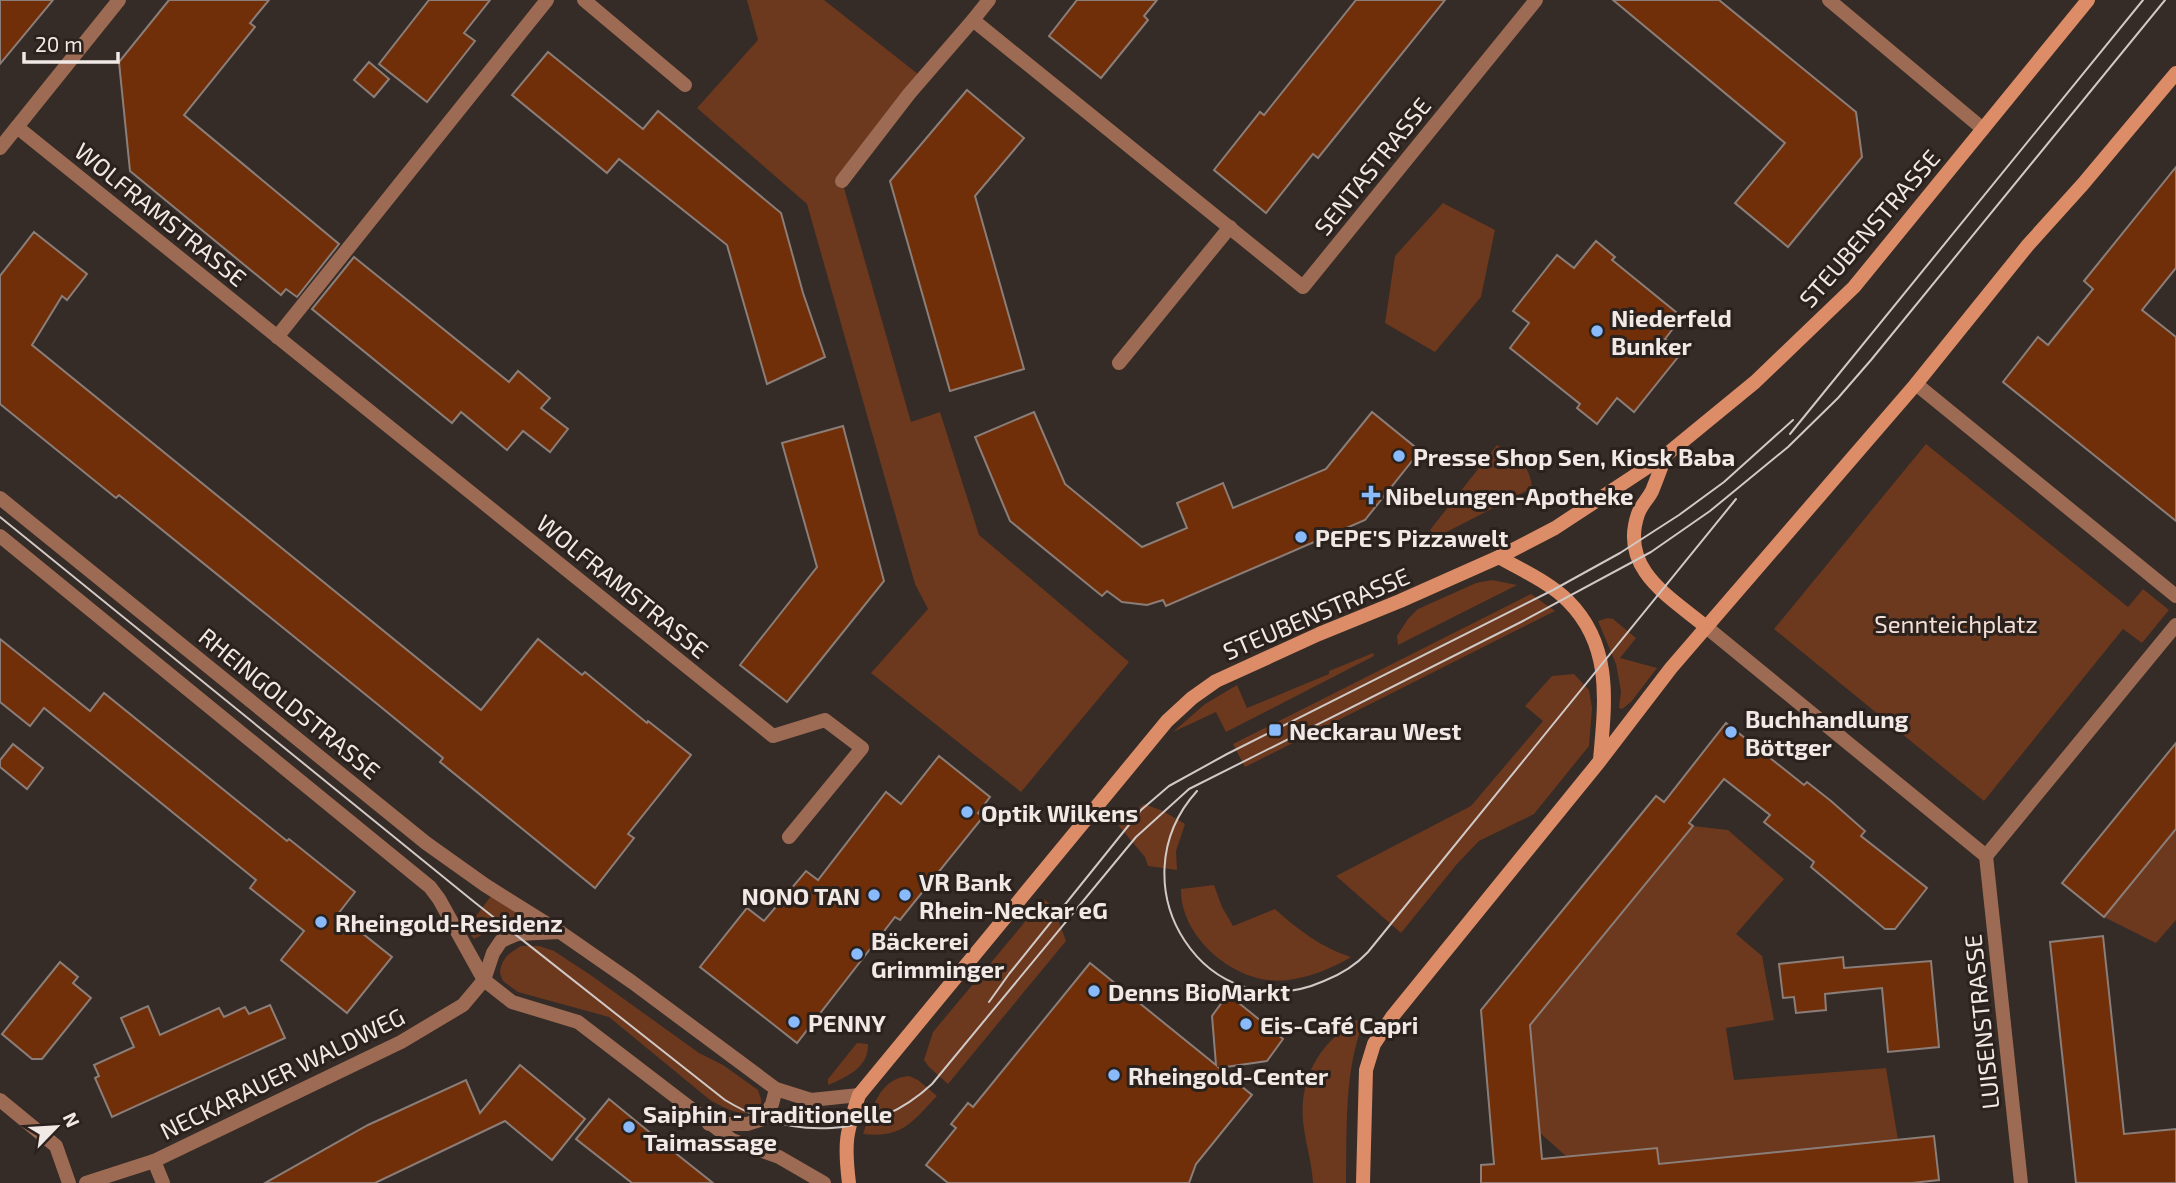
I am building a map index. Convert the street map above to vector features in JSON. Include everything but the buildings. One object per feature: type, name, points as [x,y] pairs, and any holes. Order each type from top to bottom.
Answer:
[{"type":"street","points":[[1,144],[119,0]]},
{"type":"street","points":[[277,337],[547,0]]},
{"type":"street","points":[[584,0],[685,85]]},
{"type":"street","points":[[842,181],[909,94],[989,0]]},
{"type":"street","name":"SENTASTRASSE","points":[[973,20],[1303,287],[1536,0]]},
{"type":"street","points":[[1829,0],[1983,129]]},
{"type":"street","name":"STEUBENSTRASSE","points":[[849,1183],[845,1148],[848,1127],[859,1095],[1151,739],[1192,698],[1241,668],[1499,557],[1555,528],[1666,456],[1755,382],[1854,287],[2088,0]]},
{"type":"street","points":[[1363,1183],[1366,1070],[1374,1044],[1392,1017],[1599,762],[1671,668],[1916,384],[2028,245],[2176,73]]},
{"type":"street","name":"WOLFRAMSTRASSE","points":[[17,127],[773,736],[825,720],[862,748],[789,837]]},
{"type":"street","points":[[1119,363],[1230,227]]},
{"type":"street","points":[[1916,384],[2176,596]]},
{"type":"street","points":[[1666,456],[1650,494],[1638,514],[1634,534],[1641,568],[1651,581],[1986,856],[2176,625]]},
{"type":"street","name":"RHEINGOLDSTRASSE","points":[[0,498],[426,842],[485,885],[632,982],[776,1088],[811,1100],[859,1095]]},
{"type":"street","points":[[0,537],[430,887],[484,980],[512,1002],[578,1022],[732,1140],[779,1157],[824,1183]]},
{"type":"street","points":[[1499,557],[1566,599],[1583,618],[1598,652],[1605,693],[1599,762]]},
{"type":"street","name":"LUISENSTRASSE","points":[[1986,856],[2021,1183]]},
{"type":"street","points":[[484,980],[493,953],[501,941],[517,934],[560,932]]},
{"type":"street","name":"NECKARAUER WALDWEG","points":[[86,1183],[154,1161],[401,1042],[463,1005],[484,980]]},
{"type":"street","points":[[709,1124],[747,1124],[762,1119],[772,1104],[776,1088]]},
{"type":"street","points":[[0,1100],[56,1146],[69,1183]]},
{"type":"street","points":[[154,1161],[163,1183]]},
{"type":"green space","points":[[747,0],[824,0],[923,78],[842,181],[911,422],[940,412],[979,535],[1129,662],[1021,792],[871,673],[928,609],[915,584],[807,204],[697,108],[758,40]]},
{"type":"green space","points":[[1443,203],[1495,230],[1481,297],[1435,352],[1385,323],[1395,256]]},
{"type":"green space","name":"Sennteichplatz","points":[[1926,444],[2128,607],[2143,589],[2169,610],[2142,643],[2123,629],[1984,801],[1774,629]]},
{"type":"green space","points":[[1497,445],[1521,462],[1531,480],[1532,488],[1437,537],[1430,530]]},
{"type":"green space","points":[[1492,580],[1517,585],[1398,645],[1397,636],[1418,609],[1476,583]]},
{"type":"green space","points":[[1531,594],[1555,611],[1245,767],[1233,744]]},
{"type":"green space","points":[[1608,618],[1636,638],[1620,658],[1657,668],[1631,702],[1622,709],[1619,708],[1621,691],[1616,664],[1598,621]]},
{"type":"green space","points":[[1373,653],[1374,656],[1226,732],[1216,712],[1173,732],[1205,704],[1237,685],[1247,708]]},
{"type":"green space","points":[[1574,674],[1589,690],[1592,708],[1589,746],[1534,814],[1479,841],[1401,933],[1336,876],[1471,806],[1543,721],[1525,706],[1552,676]]},
{"type":"green space","points":[[1144,804],[1185,824],[1176,851],[1177,870],[1148,866],[1145,857],[1118,825]]},
{"type":"green space","points":[[1693,826],[1728,830],[1784,879],[1736,934],[1762,956],[1774,1020],[1726,1028],[1734,1080],[1886,1068],[1898,1140],[1659,1164],[1657,1148],[1567,1157],[1539,1132],[1530,1024]]},
{"type":"green space","points":[[2176,829],[2176,920],[2156,943],[2104,917]]},
{"type":"green space","points":[[1214,885],[1233,926],[1275,909],[1310,937],[1351,957],[1333,967],[1289,980],[1268,980],[1237,970],[1222,961],[1197,936],[1183,905],[1181,889]]},
{"type":"green space","points":[[491,896],[524,917],[522,921],[507,922],[474,939],[465,927]]},
{"type":"green space","points":[[1044,899],[1054,908],[1066,941],[948,1084],[924,1060],[933,1032]]},
{"type":"green space","points":[[521,946],[539,946],[554,951],[592,976],[699,1053],[723,1065],[758,1090],[761,1107],[749,1113],[729,1110],[710,1100],[609,1017],[518,992],[503,981],[500,973],[506,957]]},
{"type":"green space","points":[[1357,1020],[1363,1023],[1352,1061],[1346,1183],[1313,1183],[1303,1112],[1307,1080],[1321,1053],[1331,1041]]},
{"type":"green space","points":[[857,1043],[868,1044],[861,1065],[849,1075],[828,1085],[828,1079]]},
{"type":"green space","points":[[909,1076],[937,1096],[905,1127],[888,1134],[863,1134],[878,1096],[890,1082]]},
{"type":"tram line","points":[[1790,434],[2143,0]]},
{"type":"tram line","points":[[0,517],[473,901],[725,1100],[777,1123],[832,1128],[858,1124],[909,1102],[932,1084],[1136,837],[1189,789],[1521,622],[1651,552],[1710,511],[1788,447],[1838,398],[1871,360],[2165,0]]},
{"type":"tram line","points":[[989,1002],[1141,810],[1169,786],[1227,754],[1553,590],[1620,553],[1724,482],[1793,420]]},
{"type":"tram line","points":[[1197,791],[1173,828],[1165,868],[1169,906],[1185,941],[1210,969],[1243,986],[1281,992],[1324,981],[1342,972],[1368,952],[1736,499]]},
{"type":"place","name":"Niederfeld Bunker","points":[[1597,331]]},
{"type":"place","name":"Presse Shop Sen, Kiosk Baba","points":[[1399,456]]},
{"type":"place","name":"Nibelungen-Apotheke","points":[[1371,495]]},
{"type":"place","name":"PEPE'S Pizzawelt","points":[[1301,537]]},
{"type":"place","name":"Neckarau West","points":[[1275,730]]},
{"type":"place","name":"Buchhandlung Böttger","points":[[1731,732]]},
{"type":"place","name":"Optik Wilkens","points":[[967,812]]},
{"type":"place","name":"NONO TAN","points":[[874,895]]},
{"type":"place","name":"VR Bank Rhein-Neckar eG","points":[[905,895]]},
{"type":"place","name":"Rheingold-Residenz","points":[[321,922]]},
{"type":"place","name":"Bäckerei Grimminger","points":[[857,954]]},
{"type":"place","name":"Denns BioMarkt","points":[[1094,991]]},
{"type":"place","name":"PENNY","points":[[794,1022]]},
{"type":"place","name":"Eis-Café Capri","points":[[1246,1024]]},
{"type":"place","name":"Rheingold-Center","points":[[1114,1075]]},
{"type":"place","name":"Saiphin - Traditionelle Taimassage","points":[[629,1127]]}]
